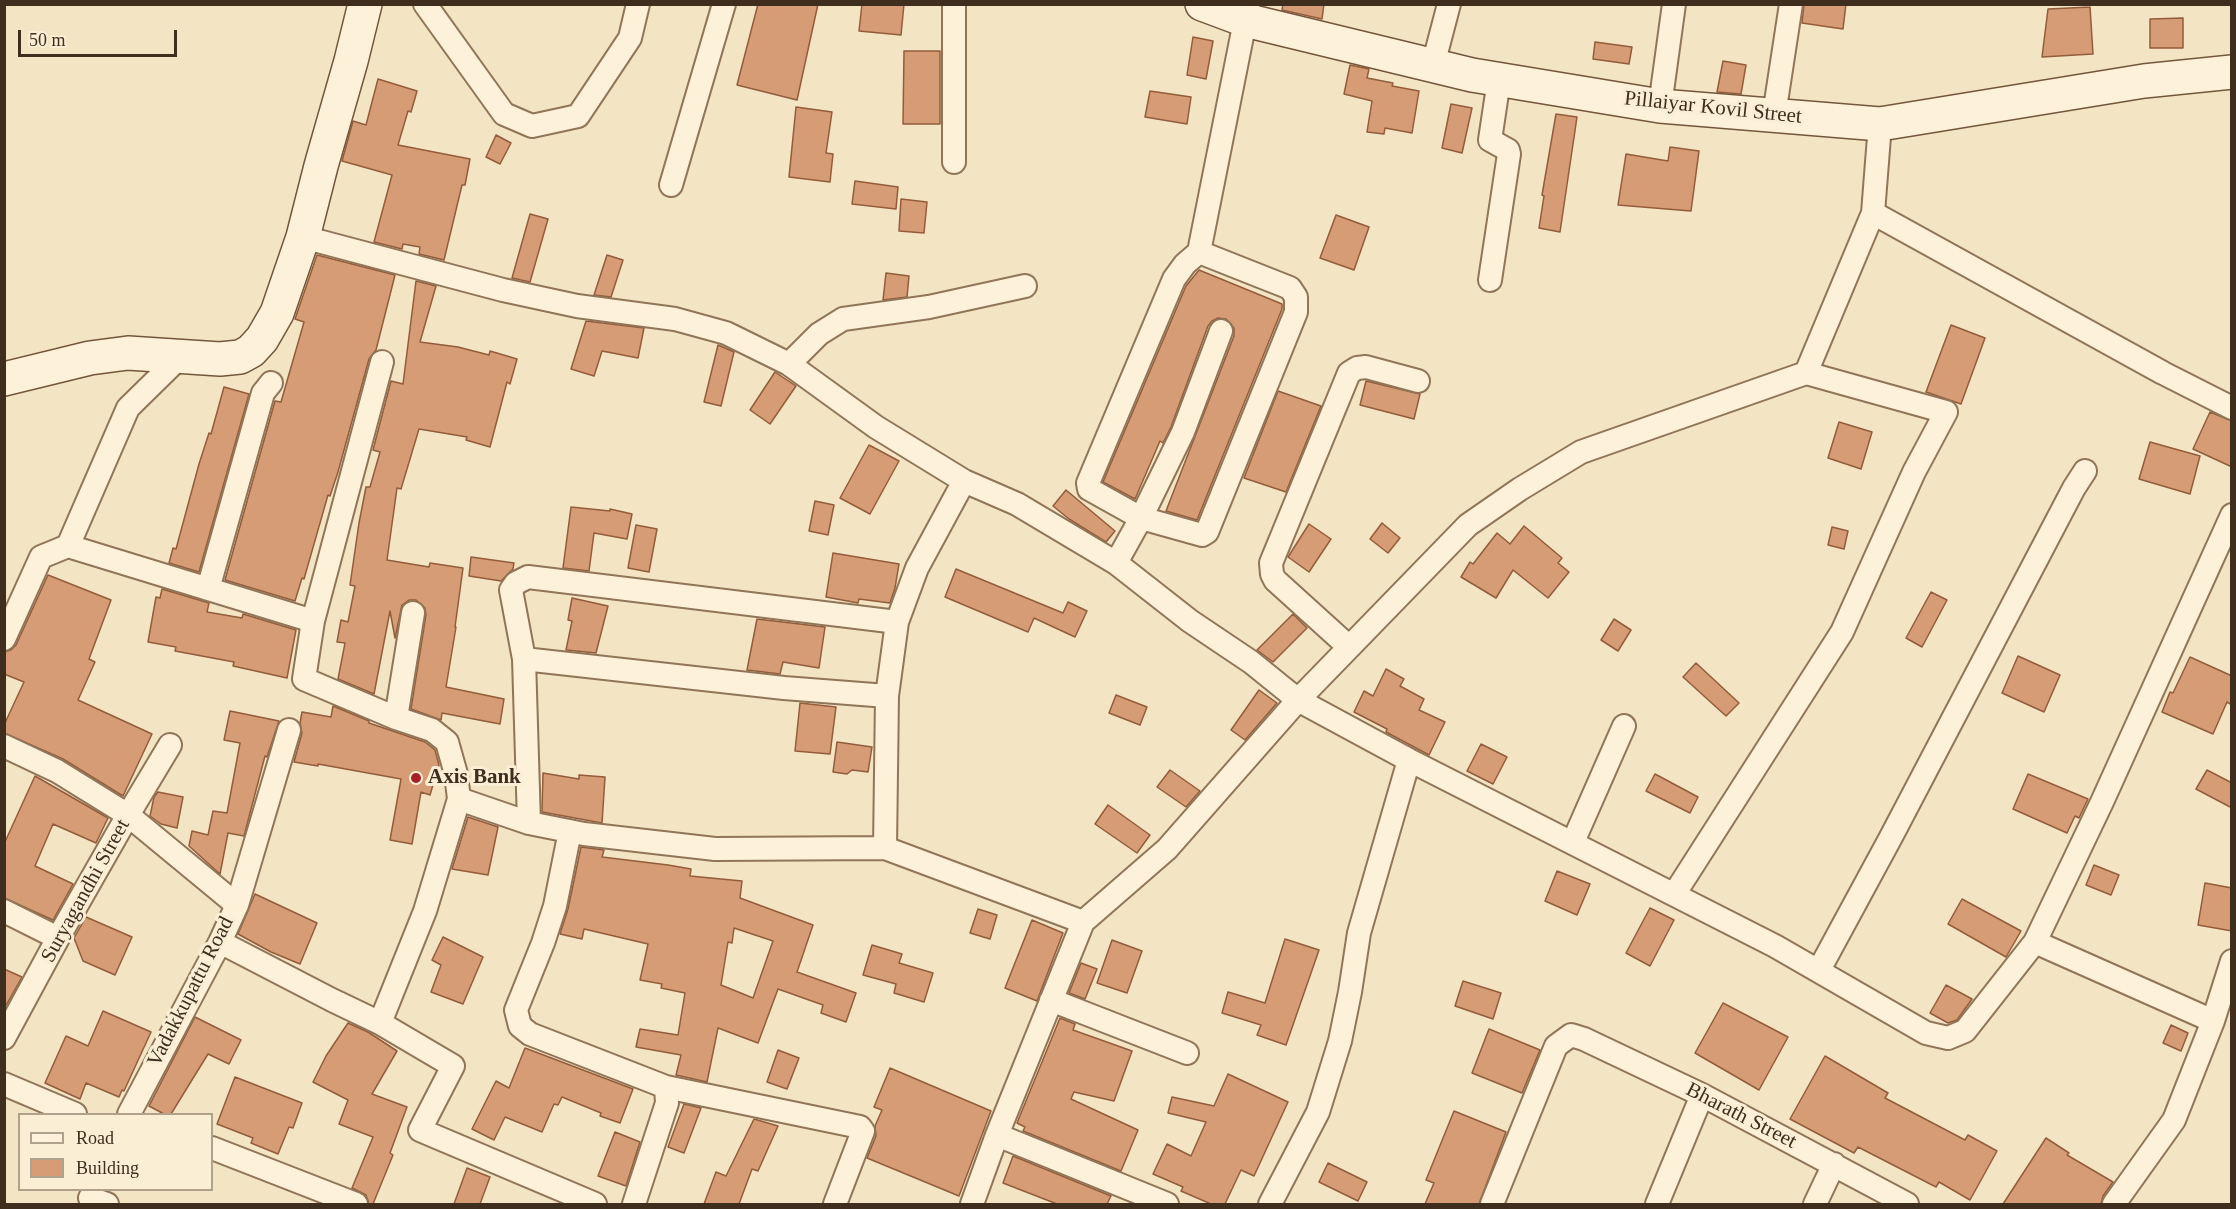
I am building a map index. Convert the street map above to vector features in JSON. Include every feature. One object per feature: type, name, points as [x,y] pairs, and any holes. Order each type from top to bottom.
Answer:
[{"type":"street","points":[[4,379],[90,358],[128,353],[220,359],[240,357],[251,351],[262,339],[277,313],[303,237],[365,4]]},
{"type":"street","points":[[425,4],[504,114],[532,126],[578,116],[630,38],[638,4]]},
{"type":"street","points":[[670,185],[724,4]]},
{"type":"street","points":[[954,4],[954,162]]},
{"type":"street","name":"Pillaiyar Kovil Street","points":[[1202,4],[1246,12],[1433,65],[1499,80],[1660,105],[1880,124],[2144,81],[2232,72]]},
{"type":"street","points":[[1433,65],[1449,4]]},
{"type":"street","points":[[1660,105],[1674,4]]},
{"type":"street","points":[[1774,115],[1791,4]]},
{"type":"street","points":[[1199,252],[1290,288],[1296,297],[1296,312],[1205,535],[1141,518],[1089,489],[1089,478],[1174,279],[1185,264],[1199,252],[1246,12]]},
{"type":"street","points":[[1490,280],[1509,154],[1508,150],[1490,140],[1499,80]]},
{"type":"street","points":[[1806,373],[1873,213],[1880,124]]},
{"type":"street","points":[[1873,213],[2163,373],[2232,408]]},
{"type":"street","points":[[303,237],[503,290],[577,306],[675,319],[726,333],[789,364],[876,427],[964,481],[1017,504],[1116,563],[1190,621],[1251,662],[1298,700],[1409,760],[1675,893],[1819,970],[1926,1033],[1948,1038],[1965,1031],[2035,942],[2102,802],[2222,563],[2232,514]]},
{"type":"street","points":[[789,364],[819,334],[843,319],[929,307],[1025,286]]},
{"type":"street","points":[[1116,563],[1183,432],[1221,331]]},
{"type":"street","points":[[69,546],[128,408],[181,356]]},
{"type":"street","points":[[380,1023],[425,911],[459,800],[456,774],[447,742],[432,730],[304,679],[313,621],[382,362]]},
{"type":"street","points":[[1349,647],[1275,580],[1271,563],[1349,373],[1357,368],[1366,367],[1418,381]]},
{"type":"street","points":[[972,1204],[997,1135],[1083,922],[1167,849],[1298,700],[1468,525],[1520,489],[1581,452],[1806,373],[1946,412],[1914,472],[1842,632],[1675,893]]},
{"type":"street","points":[[208,589],[263,393],[272,383]]},
{"type":"street","points":[[1819,970],[2085,471]]},
{"type":"street","points":[[885,848],[887,696],[897,622],[916,568],[964,481]]},
{"type":"street","points":[[4,639],[41,557],[69,546],[313,621]]},
{"type":"street","points":[[529,823],[524,659],[511,590],[516,583],[528,577],[897,622]]},
{"type":"street","points":[[396,717],[413,613]]},
{"type":"street","points":[[524,659],[784,688],[887,696]]},
{"type":"street","points":[[1574,842],[1624,726]]},
{"type":"street","name":"Vadakkupattu Road","points":[[130,1113],[220,942],[237,905],[289,730]]},
{"type":"street","name":"Suryagandhi Street","points":[[4,1038],[128,814],[170,745]]},
{"type":"street","points":[[4,746],[57,771],[128,814],[237,905]]},
{"type":"street","points":[[1270,1204],[1318,1112],[1340,1041],[1359,933],[1409,760]]},
{"type":"street","points":[[459,800],[529,823],[570,831],[716,849],[885,848],[1083,922]]},
{"type":"street","points":[[570,831],[555,906],[516,1010],[520,1026],[530,1034],[666,1087],[860,1127],[863,1131],[835,1204]]},
{"type":"street","points":[[4,912],[58,938]]},
{"type":"street","points":[[220,942],[380,1023],[453,1066],[420,1130],[596,1204]]},
{"type":"street","points":[[2035,942],[2212,1022]]},
{"type":"street","points":[[2114,1204],[2174,1120],[2212,1022],[2232,961]]},
{"type":"street","points":[[1052,1000],[1187,1053]]},
{"type":"street","name":"Bharath Street","points":[[1492,1204],[1556,1046],[1571,1035],[1702,1095],[1907,1204]]},
{"type":"street","points":[[4,1084],[73,1113]]},
{"type":"street","points":[[634,1204],[667,1103],[666,1087]]},
{"type":"street","points":[[1657,1204],[1702,1095]]},
{"type":"street","points":[[997,1135],[1167,1204]]},
{"type":"street","points":[[213,1148],[356,1204]]},
{"type":"street","points":[[1815,1204],[1834,1164]]},
{"type":"building","points":[[758,4],[818,4],[797,100],[737,85]]},
{"type":"building","points":[[862,4],[904,4],[901,35],[859,31]]},
{"type":"building","points":[[1283,4],[1324,4],[1322,19],[1282,10]]},
{"type":"building","points":[[1804,4],[1846,4],[1843,29],[1802,23]]},
{"type":"building","points":[[2090,7],[2093,54],[2042,57],[2048,9]]},
{"type":"building","points":[[2183,18],[2183,48],[2150,48],[2150,19]]},
{"type":"building","points":[[1193,37],[1213,41],[1206,79],[1187,75]]},
{"type":"building","points":[[1595,42],[1632,47],[1629,64],[1593,59]]},
{"type":"building","points":[[904,51],[940,51],[940,124],[903,124]]},
{"type":"building","points":[[1723,61],[1746,65],[1741,94],[1717,92]]},
{"type":"building","points":[[1350,65],[1369,69],[1367,78],[1419,91],[1412,133],[1385,128],[1384,134],[1367,132],[1372,101],[1344,94]]},
{"type":"building","points":[[378,79],[417,91],[411,112],[408,111],[398,145],[470,159],[444,260],[419,254],[420,247],[403,244],[402,249],[374,242],[392,175],[342,161],[353,121],[366,125]]},
{"type":"building","points":[[1150,91],[1191,97],[1187,124],[1145,117]]},
{"type":"building","points":[[1451,104],[1472,108],[1462,153],[1442,148]]},
{"type":"building","points":[[796,107],[832,112],[826,153],[833,154],[830,182],[789,177]]},
{"type":"building","points":[[1556,114],[1577,117],[1560,232],[1539,228],[1544,196],[1542,195]]},
{"type":"building","points":[[496,135],[511,143],[500,164],[486,157]]},
{"type":"building","points":[[1670,147],[1699,151],[1691,211],[1618,205],[1626,154],[1668,161]]},
{"type":"building","points":[[855,181],[898,187],[896,209],[852,204]]},
{"type":"building","points":[[901,199],[927,202],[924,233],[899,231]]},
{"type":"building","points":[[530,214],[548,219],[530,282],[512,278]]},
{"type":"building","points":[[1336,215],[1369,227],[1354,270],[1320,258]]},
{"type":"building","points":[[317,255],[395,275],[376,350],[369,359],[338,472],[330,496],[328,495],[304,579],[302,578],[295,601],[225,580],[275,401],[281,402],[304,322],[295,319]]},
{"type":"building","points":[[607,255],[623,260],[611,297],[594,295]]},
{"type":"building","points":[[1199,270],[1282,304],[1282,309],[1197,520],[1166,511],[1234,336],[1234,328],[1226,319],[1218,318],[1208,326],[1171,427],[1163,443],[1160,441],[1135,499],[1103,482],[1186,286]]},
{"type":"building","points":[[886,273],[909,276],[907,297],[883,300]]},
{"type":"building","points":[[416,281],[436,286],[420,342],[458,347],[489,355],[490,351],[517,359],[510,384],[507,382],[490,447],[466,440],[467,437],[419,429],[401,489],[397,488],[387,560],[429,567],[430,563],[463,568],[446,687],[504,699],[500,724],[442,713],[441,720],[411,709],[426,615],[425,608],[416,600],[409,600],[402,605],[395,638],[390,611],[374,694],[338,679],[345,643],[337,642],[341,620],[348,622],[355,586],[350,585],[359,523],[366,487],[370,487],[380,452],[373,450],[391,381],[403,384]]},
{"type":"building","points":[[586,321],[644,328],[638,358],[602,351],[594,376],[571,369]]},
{"type":"building","points":[[1951,325],[1985,338],[1961,404],[1926,392]]},
{"type":"building","points":[[718,345],[734,352],[721,406],[704,402]]},
{"type":"building","points":[[775,372],[796,386],[770,424],[750,410]]},
{"type":"building","points":[[1366,381],[1420,394],[1414,419],[1360,405]]},
{"type":"building","points":[[224,387],[249,394],[199,572],[169,563],[173,548],[176,549],[199,464],[209,433],[211,434]]},
{"type":"building","points":[[1278,391],[1321,406],[1286,492],[1244,478]]},
{"type":"building","points":[[2210,412],[2232,421],[2232,467],[2193,449]]},
{"type":"building","points":[[1839,422],[1872,432],[1861,469],[1828,458]]},
{"type":"building","points":[[2150,442],[2200,456],[2190,494],[2139,479]]},
{"type":"building","points":[[869,445],[899,461],[870,514],[840,498]]},
{"type":"building","points":[[1066,490],[1115,531],[1106,542],[1053,506]]},
{"type":"building","points":[[815,501],[834,505],[828,535],[809,531]]},
{"type":"building","points":[[571,507],[610,511],[610,509],[632,514],[627,539],[594,533],[589,571],[563,568]]},
{"type":"building","points":[[1382,523],[1400,538],[1388,553],[1370,539]]},
{"type":"building","points":[[1309,524],[1331,539],[1309,572],[1288,557]]},
{"type":"building","points":[[636,525],[657,529],[649,572],[628,568]]},
{"type":"building","points":[[1524,526],[1562,558],[1558,563],[1569,572],[1548,598],[1513,570],[1496,598],[1461,577],[1470,562],[1473,564],[1497,533],[1510,544]]},
{"type":"building","points":[[1832,527],[1848,531],[1844,549],[1828,545]]},
{"type":"building","points":[[833,553],[899,564],[890,603],[859,599],[858,603],[826,597]]},
{"type":"building","points":[[471,557],[514,563],[513,569],[501,581],[469,576]]},
{"type":"building","points":[[956,569],[1063,613],[1068,602],[1087,611],[1075,637],[1034,618],[1028,632],[945,597]]},
{"type":"building","points":[[48,575],[111,600],[89,659],[95,662],[78,700],[152,734],[123,796],[63,759],[4,733],[4,725],[24,682],[4,674],[4,652],[16,645]]},
{"type":"building","points":[[162,589],[209,603],[207,612],[242,618],[243,614],[296,630],[287,678],[233,666],[234,662],[175,651],[176,647],[148,642],[156,597],[160,598]]},
{"type":"building","points":[[1931,592],[1947,600],[1922,647],[1906,638]]},
{"type":"building","points":[[572,598],[608,606],[596,653],[566,650],[572,621],[568,620]]},
{"type":"building","points":[[1293,614],[1307,628],[1273,662],[1257,650]]},
{"type":"building","points":[[757,619],[825,627],[819,668],[783,662],[780,674],[747,670]]},
{"type":"building","points":[[1614,619],[1631,630],[1618,651],[1601,640]]},
{"type":"building","points":[[2018,656],[2060,675],[2044,712],[2002,693]]},
{"type":"building","points":[[2190,657],[2232,676],[2232,705],[2227,702],[2213,734],[2162,712],[2170,692],[2173,693]]},
{"type":"building","points":[[1696,663],[1739,703],[1726,716],[1683,677]]},
{"type":"building","points":[[1386,669],[1404,679],[1400,686],[1424,699],[1419,710],[1445,722],[1429,755],[1354,712],[1364,691],[1373,696]]},
{"type":"building","points":[[1259,690],[1277,703],[1245,740],[1231,730]]},
{"type":"building","points":[[1116,695],[1147,707],[1140,725],[1109,713]]},
{"type":"building","points":[[800,703],[836,707],[830,754],[795,751]]},
{"type":"building","points":[[333,706],[369,721],[369,723],[425,742],[435,750],[439,765],[430,795],[421,792],[412,844],[390,840],[401,779],[294,762],[302,733],[300,723],[302,712],[331,717]]},
{"type":"building","points":[[230,711],[279,721],[267,757],[265,756],[244,836],[228,833],[220,874],[189,846],[192,831],[208,835],[213,811],[227,813],[240,743],[224,740]]},
{"type":"building","points":[[837,742],[872,747],[868,772],[852,770],[847,774],[833,772]]},
{"type":"building","points":[[1481,744],[1507,757],[1493,784],[1467,771]]},
{"type":"building","points":[[1170,770],[1200,791],[1186,807],[1157,787]]},
{"type":"building","points":[[2207,770],[2232,783],[2232,808],[2196,789]]},
{"type":"building","points":[[543,773],[579,779],[579,775],[605,777],[602,823],[542,812]]},
{"type":"building","points":[[1655,774],[1698,797],[1690,813],[1646,791]]},
{"type":"building","points":[[2028,774],[2088,799],[2079,818],[2075,816],[2067,833],[2013,809]]},
{"type":"building","points":[[35,776],[108,818],[96,843],[53,824],[35,866],[73,884],[53,920],[4,898],[4,844]]},
{"type":"building","points":[[158,792],[183,797],[177,828],[161,824],[150,816],[154,797]]},
{"type":"building","points":[[1108,805],[1150,835],[1137,853],[1095,824]]},
{"type":"building","points":[[468,817],[498,827],[488,875],[452,869]]},
{"type":"building","points":[[581,847],[604,850],[602,857],[691,869],[690,876],[742,881],[740,898],[813,925],[797,972],[856,993],[846,1022],[821,1013],[823,1005],[778,989],[758,1043],[718,1028],[707,1082],[676,1075],[681,1055],[636,1047],[640,1029],[678,1035],[685,993],[661,988],[662,984],[640,980],[648,944],[584,929],[582,939],[560,934],[568,909]],"holes":[[[734,928],[773,941],[753,998],[721,985],[728,942],[732,943]]]},
{"type":"building","points":[[2094,865],[2119,875],[2111,895],[2086,885]]},
{"type":"building","points":[[1557,871],[1590,884],[1577,915],[1545,901]]},
{"type":"building","points":[[2205,883],[2232,888],[2232,931],[2198,925]]},
{"type":"building","points":[[255,894],[317,923],[300,964],[271,952],[238,934]]},
{"type":"building","points":[[1962,899],[2021,931],[2006,957],[1948,924]]},
{"type":"building","points":[[1650,908],[1674,920],[1650,966],[1626,953]]},
{"type":"building","points":[[978,909],[997,915],[990,939],[970,933]]},
{"type":"building","points":[[86,917],[132,937],[115,975],[83,961],[74,938]]},
{"type":"building","points":[[1032,920],[1063,933],[1037,1001],[1005,988]]},
{"type":"building","points":[[443,937],[483,957],[463,1004],[431,992],[441,965],[432,960]]},
{"type":"building","points":[[1285,939],[1319,950],[1286,1045],[1257,1035],[1261,1025],[1222,1013],[1228,992],[1265,1003]]},
{"type":"building","points":[[1112,940],[1142,951],[1127,993],[1097,983]]},
{"type":"building","points":[[872,945],[902,954],[899,963],[933,973],[924,1002],[894,993],[896,984],[863,975]]},
{"type":"building","points":[[1081,963],[1097,969],[1085,999],[1069,993]]},
{"type":"building","points":[[4,969],[22,977],[4,1009]]},
{"type":"building","points":[[1463,981],[1501,993],[1493,1019],[1455,1006]]},
{"type":"building","points":[[1946,985],[1972,999],[1957,1020],[1948,1023],[1930,1013]]},
{"type":"building","points":[[1723,1003],[1788,1037],[1759,1090],[1695,1053]]},
{"type":"building","points":[[103,1011],[151,1032],[124,1091],[122,1090],[119,1097],[86,1083],[80,1099],[45,1083],[66,1036],[88,1046]]},
{"type":"building","points":[[195,1017],[241,1040],[229,1064],[208,1054],[172,1113],[162,1113],[149,1106]]},
{"type":"building","points":[[1060,1018],[1075,1024],[1073,1030],[1132,1051],[1114,1101],[1074,1092],[1071,1099],[1138,1130],[1121,1171],[1023,1131],[1025,1127],[1017,1123]]},
{"type":"building","points":[[348,1023],[368,1032],[397,1051],[372,1094],[407,1107],[390,1153],[393,1155],[373,1204],[369,1204],[366,1195],[352,1188],[373,1137],[339,1124],[348,1100],[313,1082],[326,1056]]},
{"type":"building","points":[[2171,1025],[2188,1033],[2181,1051],[2163,1043]]},
{"type":"building","points":[[1489,1029],[1540,1050],[1522,1093],[1472,1073]]},
{"type":"building","points":[[525,1048],[633,1089],[620,1123],[562,1097],[558,1105],[554,1104],[542,1132],[505,1117],[494,1140],[472,1129],[496,1081],[509,1088]]},
{"type":"building","points":[[778,1050],[799,1058],[787,1089],[767,1082]]},
{"type":"building","points":[[1825,1056],[1888,1093],[1885,1098],[1965,1140],[1968,1135],[1997,1151],[1970,1200],[1939,1182],[1936,1187],[1858,1147],[1854,1153],[1790,1119]]},
{"type":"building","points":[[890,1068],[991,1111],[959,1196],[867,1158],[876,1136],[875,1126],[882,1110],[874,1107]]},
{"type":"building","points":[[1228,1074],[1288,1102],[1254,1176],[1241,1170],[1225,1204],[1211,1204],[1181,1191],[1183,1187],[1153,1174],[1167,1144],[1191,1156],[1206,1122],[1168,1113],[1172,1097],[1214,1106]]},
{"type":"building","points":[[235,1077],[302,1103],[293,1128],[289,1127],[278,1154],[251,1143],[253,1138],[217,1124]]},
{"type":"building","points":[[684,1104],[701,1108],[684,1153],[668,1147]]},
{"type":"building","points":[[1454,1111],[1506,1132],[1479,1204],[1425,1204],[1434,1183],[1426,1180]]},
{"type":"building","points":[[754,1119],[778,1126],[758,1171],[752,1169],[739,1204],[704,1204],[716,1172],[726,1176]]},
{"type":"building","points":[[615,1132],[640,1142],[626,1186],[598,1176]]},
{"type":"building","points":[[2046,1138],[2069,1153],[2067,1155],[2113,1182],[2103,1196],[2101,1204],[2003,1204]]},
{"type":"building","points":[[1013,1156],[1111,1196],[1107,1204],[1057,1204],[1003,1183]]},
{"type":"building","points":[[1328,1163],[1367,1182],[1358,1201],[1319,1182]]},
{"type":"building","points":[[467,1168],[490,1177],[480,1204],[454,1204]]},
{"type":"place","name":"Axis Bank","points":[[416,778]]}]
